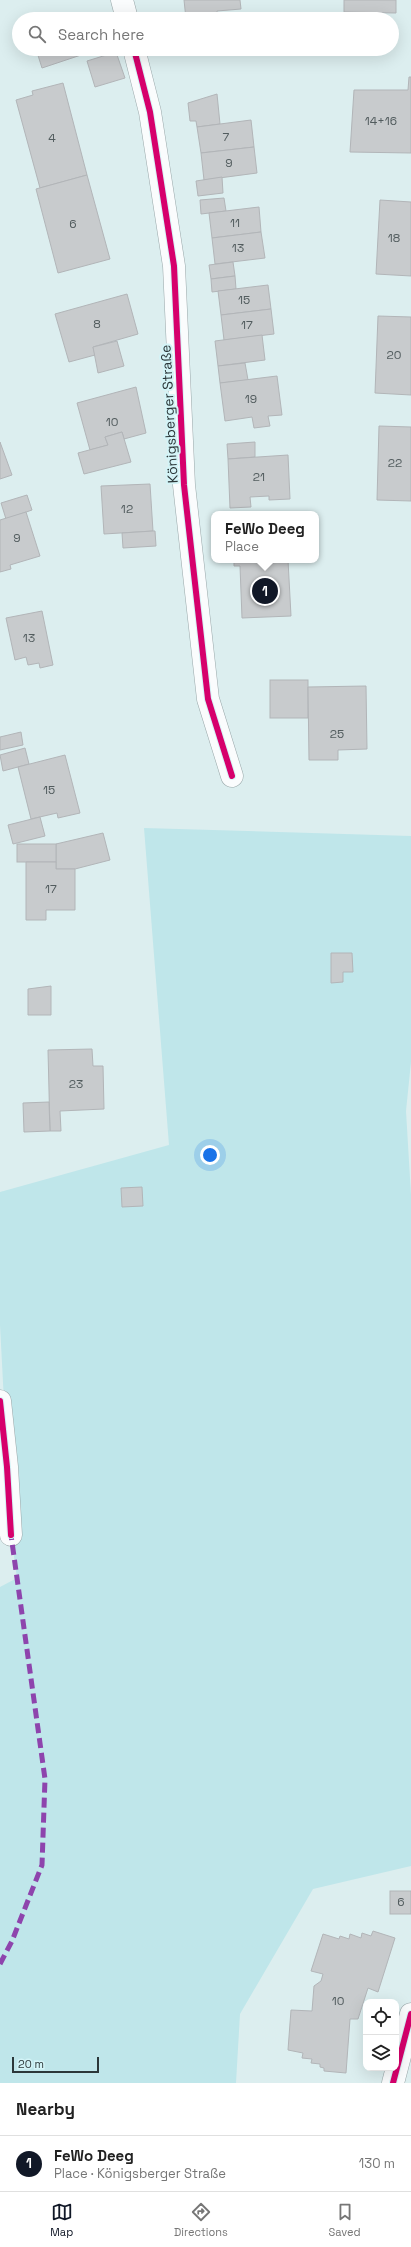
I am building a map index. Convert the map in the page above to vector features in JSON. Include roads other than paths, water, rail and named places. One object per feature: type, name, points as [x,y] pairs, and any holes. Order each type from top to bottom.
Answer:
[{"type":"street","points":[[122,0],[125,12]]},
{"type":"street","name":"Königsberger Straße","points":[[136,56],[150,112],[174,266],[184,485],[208,699],[232,776]]},
{"type":"street","points":[[0,1401],[11,1535]]},
{"type":"street","points":[[393,2083],[411,2014]]},
{"type":"place","name":"FeWo Deeg","points":[[265,591]]}]
